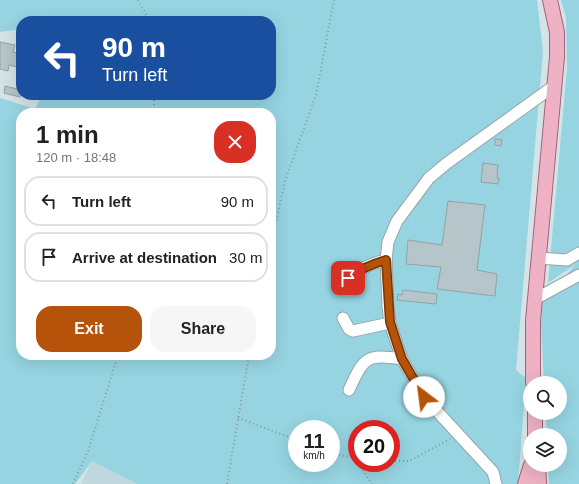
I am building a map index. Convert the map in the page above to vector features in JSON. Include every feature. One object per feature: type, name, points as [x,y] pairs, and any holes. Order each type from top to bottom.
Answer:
[{"type":"main road","points":[[533,376],[533,321],[558,47],[555,20],[550,0]]},
{"type":"main road","points":[[525,484],[529,472]]},
{"type":"main road","points":[[538,472],[539,484]]},
{"type":"street","points":[[496,484],[493,472],[424,397],[402,359],[390,322],[386,260],[388,242],[397,221],[429,178],[447,163],[554,86]]},
{"type":"street","points":[[538,258],[567,260],[579,253]]},
{"type":"street","points":[[348,278],[358,270],[374,263],[386,260]]},
{"type":"street","points":[[535,299],[579,275]]},
{"type":"street","points":[[343,318],[349,329],[353,331],[390,322]]},
{"type":"street","points":[[349,390],[359,368],[366,361],[377,356],[402,359]]},
{"type":"path","points":[[138,0],[147,16]]},
{"type":"path","points":[[276,222],[285,181],[316,95],[334,0]]},
{"type":"path","points":[[73,484],[88,451],[116,360]]},
{"type":"path","points":[[227,484],[248,360]]},
{"type":"path","points":[[238,418],[288,437]]},
{"type":"path","points":[[400,461],[408,461],[459,435]]},
{"type":"path","points":[[365,472],[372,484]]},
{"type":"shaded area","points":[[0,0],[537,0],[543,51],[516,370],[524,376],[523,418],[518,484],[137,484],[92,461],[75,484],[0,484],[0,98],[32,108],[16,108],[16,360],[276,360],[276,108],[36,108],[40,100],[276,100],[276,16],[16,16],[16,30],[0,32]]},
{"type":"shaded area","points":[[561,0],[579,0],[579,484],[549,484],[548,472],[567,472],[567,428],[547,428],[546,420],[567,420],[567,376],[544,376],[541,326],[543,301],[576,264],[548,283],[567,68],[566,17]]},
{"type":"shaded area","points":[[92,461],[137,484],[81,484]]},
{"type":"building","points":[[0,42],[15,45],[13,52],[16,53],[16,67],[9,65],[8,71],[0,69]]},
{"type":"building","points":[[5,86],[16,89],[16,96],[4,93]]},
{"type":"building","points":[[495,139],[502,140],[501,146],[495,145]]},
{"type":"building","points":[[483,163],[498,165],[498,184],[481,182]]},
{"type":"building","points":[[448,201],[485,205],[477,270],[497,274],[495,296],[437,289],[441,267],[406,264],[408,240],[442,245]]},
{"type":"building","points":[[403,290],[437,294],[436,304],[397,300],[398,294],[402,295]]},
{"type":"route","points":[[348,278],[358,270],[374,263],[386,260],[390,322],[402,359],[424,397]]}]
